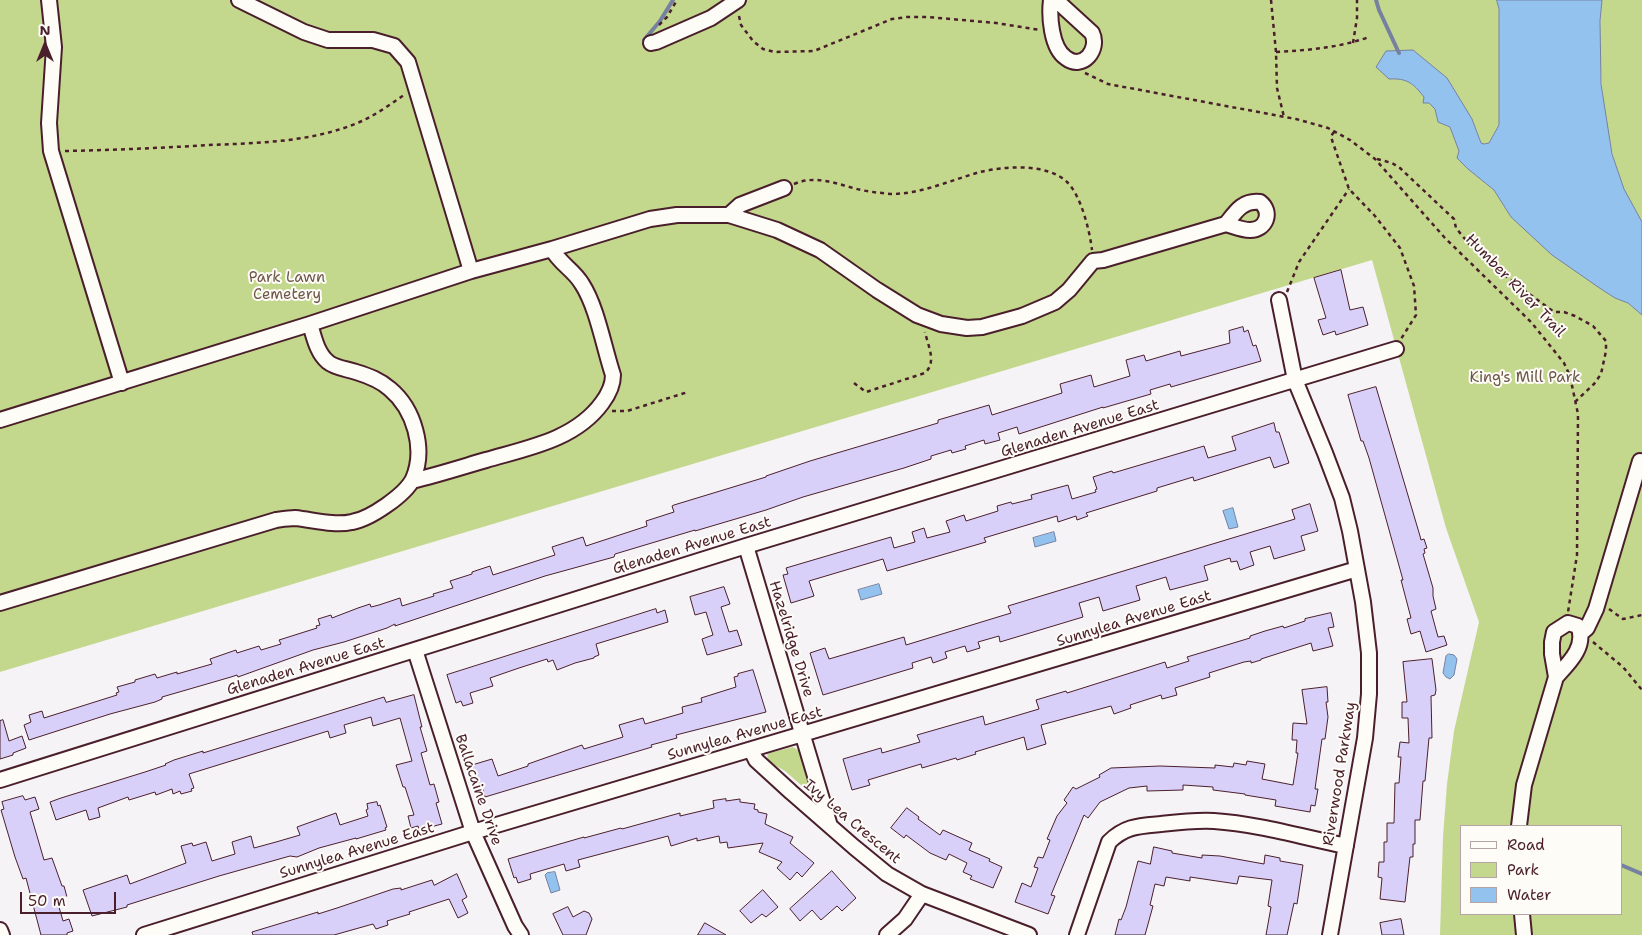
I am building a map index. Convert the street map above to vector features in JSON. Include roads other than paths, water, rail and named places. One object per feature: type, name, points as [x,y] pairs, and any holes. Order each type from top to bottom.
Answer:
[{"type":"street","points":[[49,0],[54,47],[49,123],[51,151],[122,383]]},
{"type":"street","points":[[239,0],[304,32],[328,40],[373,40],[394,46],[408,62],[471,271]]},
{"type":"street","points":[[1051,0],[1053,34],[1060,53],[1070,61],[1076,62],[1086,59],[1090,56],[1094,47],[1094,37],[1088,29],[1056,0]]},
{"type":"street","points":[[653,36],[656,42],[710,18],[734,3]]},
{"type":"street","points":[[729,215],[740,205],[784,188]]},
{"type":"street","points":[[0,420],[310,324],[471,271],[650,219],[677,215],[729,215],[777,230],[820,250],[907,310],[941,324],[967,328],[982,327],[1022,316],[1055,302],[1069,290],[1093,261],[1103,260],[1226,224]]},
{"type":"street","points":[[0,604],[276,520],[293,518],[341,524],[364,519],[384,507],[412,481],[547,442],[581,424],[600,406],[610,389],[612,375],[594,312],[582,284],[572,270],[556,257],[552,249]]},
{"type":"street","name":"Riverwood Parkway","points":[[1279,300],[1296,380],[1342,498],[1363,602],[1369,653],[1369,694],[1365,738],[1330,935]]},
{"type":"street","points":[[310,324],[319,350],[327,362],[374,378],[390,388],[402,400],[413,421],[417,436],[417,466],[412,481]]},
{"type":"street","name":"Glenaden Avenue East","points":[[0,780],[746,546],[1396,349]]},
{"type":"street","points":[[1581,633],[1588,628],[1598,604],[1640,461]]},
{"type":"street","name":"Hazelridge Drive","points":[[746,546],[830,827]]},
{"type":"street","name":"Sunnylea Avenue East","points":[[144,935],[473,832],[1357,569]]},
{"type":"street","points":[[1519,825],[1524,785],[1556,677],[1572,659],[1579,645],[1581,633],[1578,626],[1568,623],[1554,632],[1552,654],[1556,677]]},
{"type":"street","name":"Ballacaine Drive","points":[[415,650],[473,832],[514,926],[521,935]]},
{"type":"street","name":"Ivy Lea Crescent","points":[[751,750],[756,760],[830,827],[887,874],[922,894],[1029,935]]},
{"type":"street","points":[[1077,935],[1109,842],[1119,833],[1132,827],[1188,821],[1215,821],[1236,823],[1346,846]]},
{"type":"street","points":[[887,935],[905,918],[922,894]]},
{"type":"street","points":[[1522,915],[1524,935]]},
{"type":"street","points":[[0,930],[2,935]]},
{"type":"water","points":[[1497,0],[1602,0],[1600,21],[1601,84],[1612,154],[1624,189],[1642,222],[1642,315],[1628,303],[1615,298],[1552,255],[1511,217],[1494,190],[1457,158],[1459,151],[1450,127],[1438,122],[1435,109],[1429,103],[1423,103],[1424,97],[1420,92],[1409,82],[1401,79],[1389,79],[1376,67],[1386,51],[1413,50],[1447,78],[1472,119],[1481,143],[1489,143],[1499,125],[1499,9]]},
{"type":"water","points":[[1233,508],[1238,527],[1229,529],[1223,511]]},
{"type":"water","points":[[1054,532],[1056,541],[1035,547],[1033,538]]},
{"type":"water","points":[[879,584],[882,594],[861,600],[858,590]]},
{"type":"water","points":[[1449,654],[1454,655],[1457,659],[1454,675],[1450,679],[1443,673],[1446,656]]},
{"type":"water","points":[[555,872],[560,890],[551,893],[545,875]]},
{"type":"waterway","points":[[644,40],[660,21],[673,0]]},
{"type":"waterway","points":[[1376,0],[1399,53]]},
{"type":"waterway","points":[[1622,865],[1642,874]]},
{"type":"park label","name":"Park Lawn Cemetery","points":[[287,286]]},
{"type":"park label","name":"King's Mill Park","points":[[1525,378]]}]
